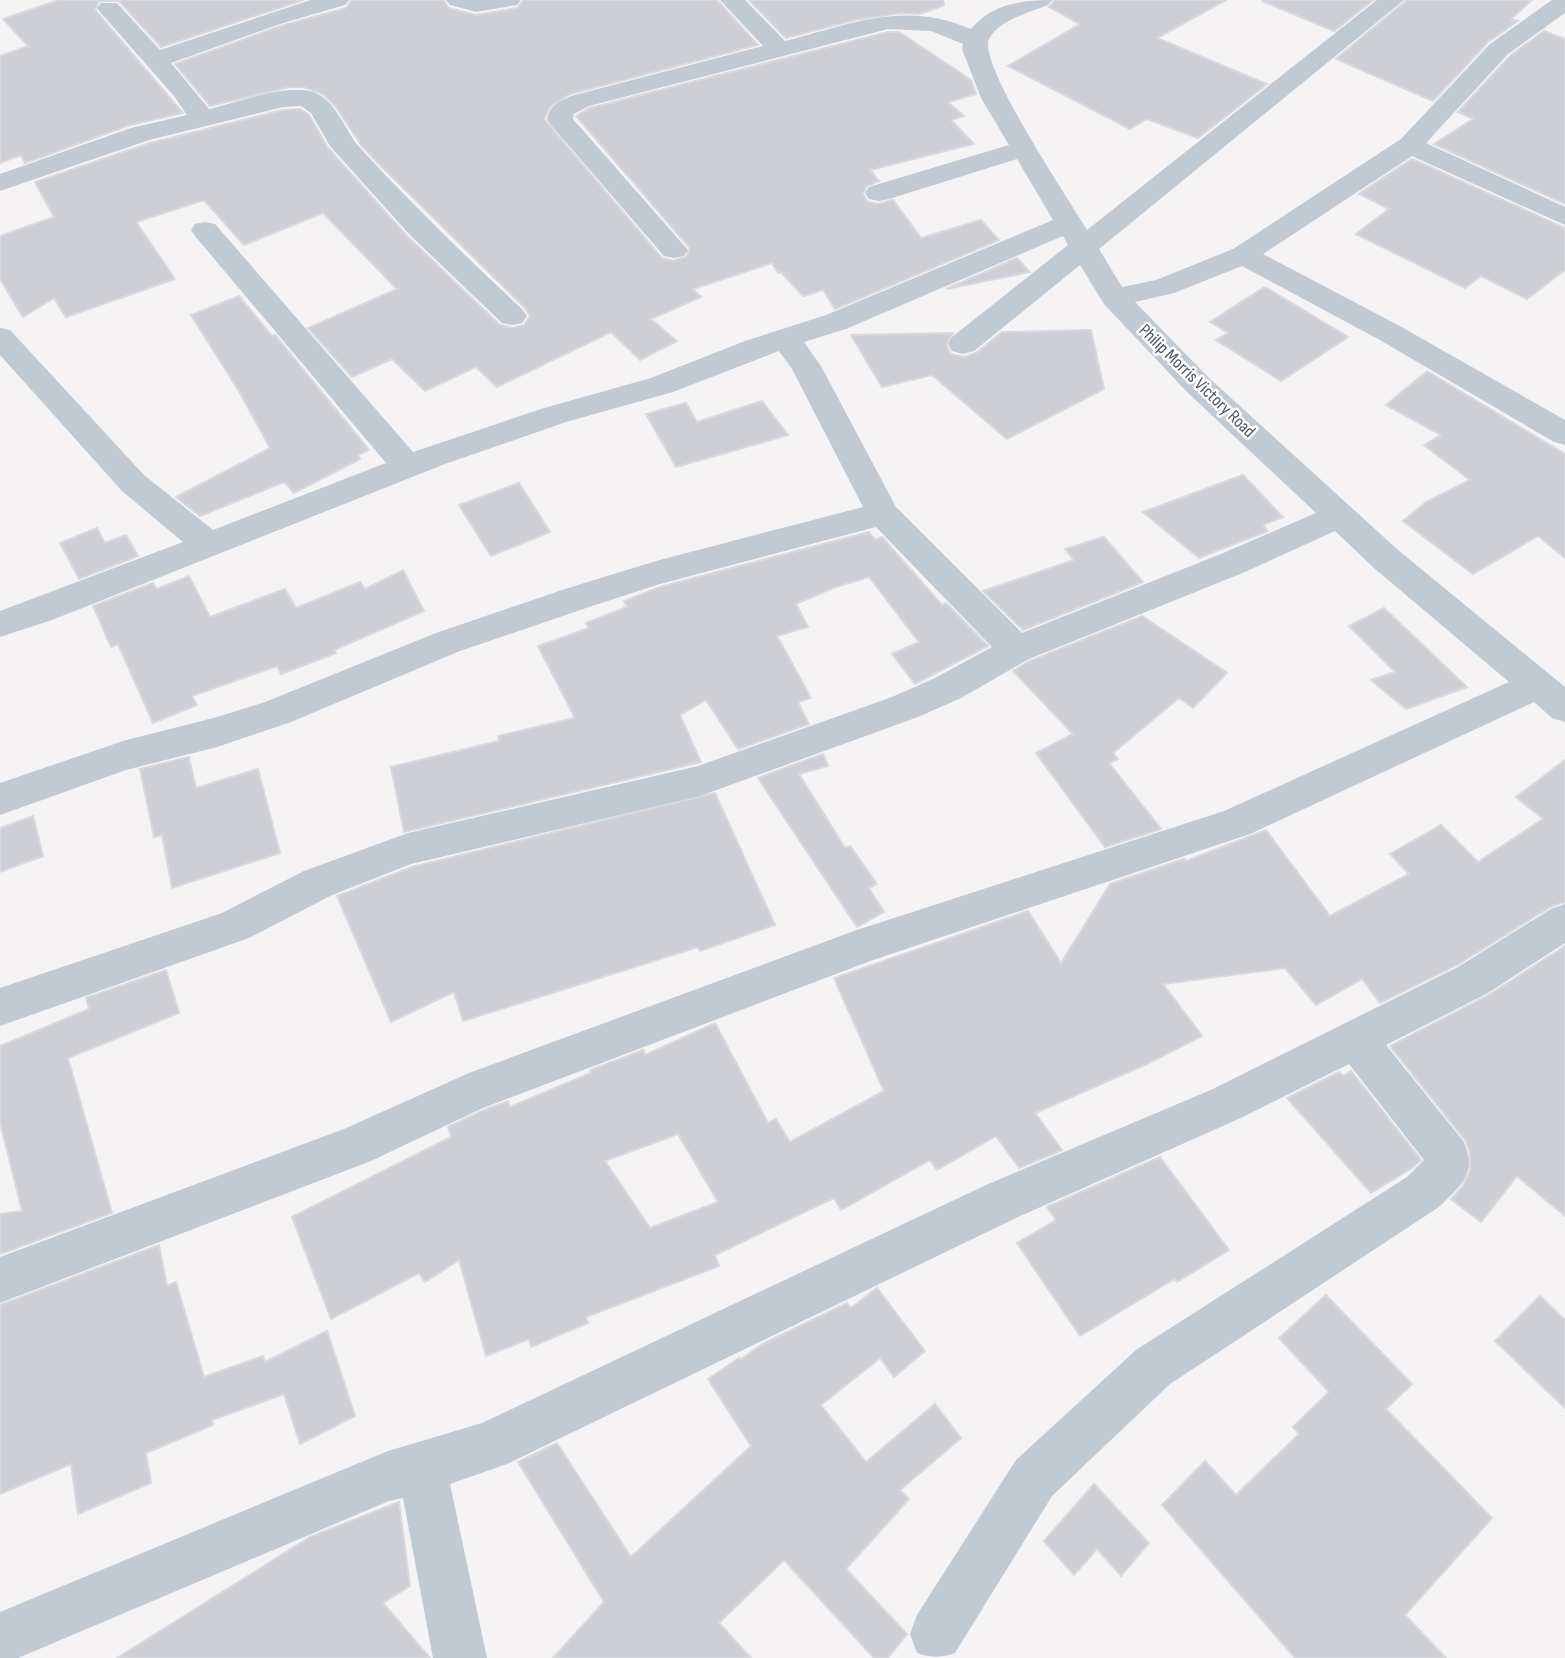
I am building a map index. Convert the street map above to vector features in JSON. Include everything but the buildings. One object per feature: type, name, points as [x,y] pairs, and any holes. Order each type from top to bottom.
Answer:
[{"type":"street","points":[[156,60],[272,19],[337,0]]},
{"type":"street","points":[[458,0],[476,5],[509,0]]},
{"type":"street","points":[[732,0],[778,48]]},
{"type":"street","points":[[674,250],[560,120],[562,110],[580,101],[778,48],[905,20],[943,26],[974,40],[980,31],[991,23],[1040,0]]},
{"type":"street","points":[[963,344],[1392,0]]},
{"type":"street","points":[[109,8],[156,60],[202,118]]},
{"type":"street","points":[[1114,299],[1164,287],[1243,255],[1410,145],[1499,49],[1546,8],[1565,33]]},
{"type":"street","name":"Philip Morris Victory Road","points":[[974,40],[974,49],[984,76],[1114,299],[1197,384],[1386,559],[1551,696]]},
{"type":"street","points":[[0,183],[140,134],[297,97],[313,101],[339,140],[363,168],[419,228],[512,316]]},
{"type":"street","points":[[1410,145],[1565,217]]},
{"type":"street","points":[[879,193],[1025,148]]},
{"type":"street","points":[[0,624],[407,466],[555,415],[662,385],[785,338],[836,322],[1070,223]]},
{"type":"street","points":[[205,230],[407,466]]},
{"type":"street","points":[[1243,255],[1388,332],[1565,435]]},
{"type":"street","points":[[0,337],[133,483],[209,545]]},
{"type":"street","points":[[785,338],[806,366],[883,514],[1017,650]]},
{"type":"street","points":[[0,799],[123,756],[217,732],[278,712],[448,642],[577,598],[656,573],[883,514]]},
{"type":"street","points":[[0,1007],[235,926],[318,883],[408,849],[700,781],[905,707],[948,688],[1017,650],[1233,564],[1339,516]]},
{"type":"street","points":[[0,1280],[355,1146],[469,1093],[868,944],[1236,823],[1551,696]]},
{"type":"street","points":[[0,1639],[388,1476],[489,1447],[1002,1201],[1228,1102],[1473,980],[1565,921]]},
{"type":"street","points":[[936,1634],[1034,1478],[1153,1367],[1423,1192],[1447,1168],[1448,1157],[1354,1038]]},
{"type":"street","points":[[422,1468],[460,1658]]}]
